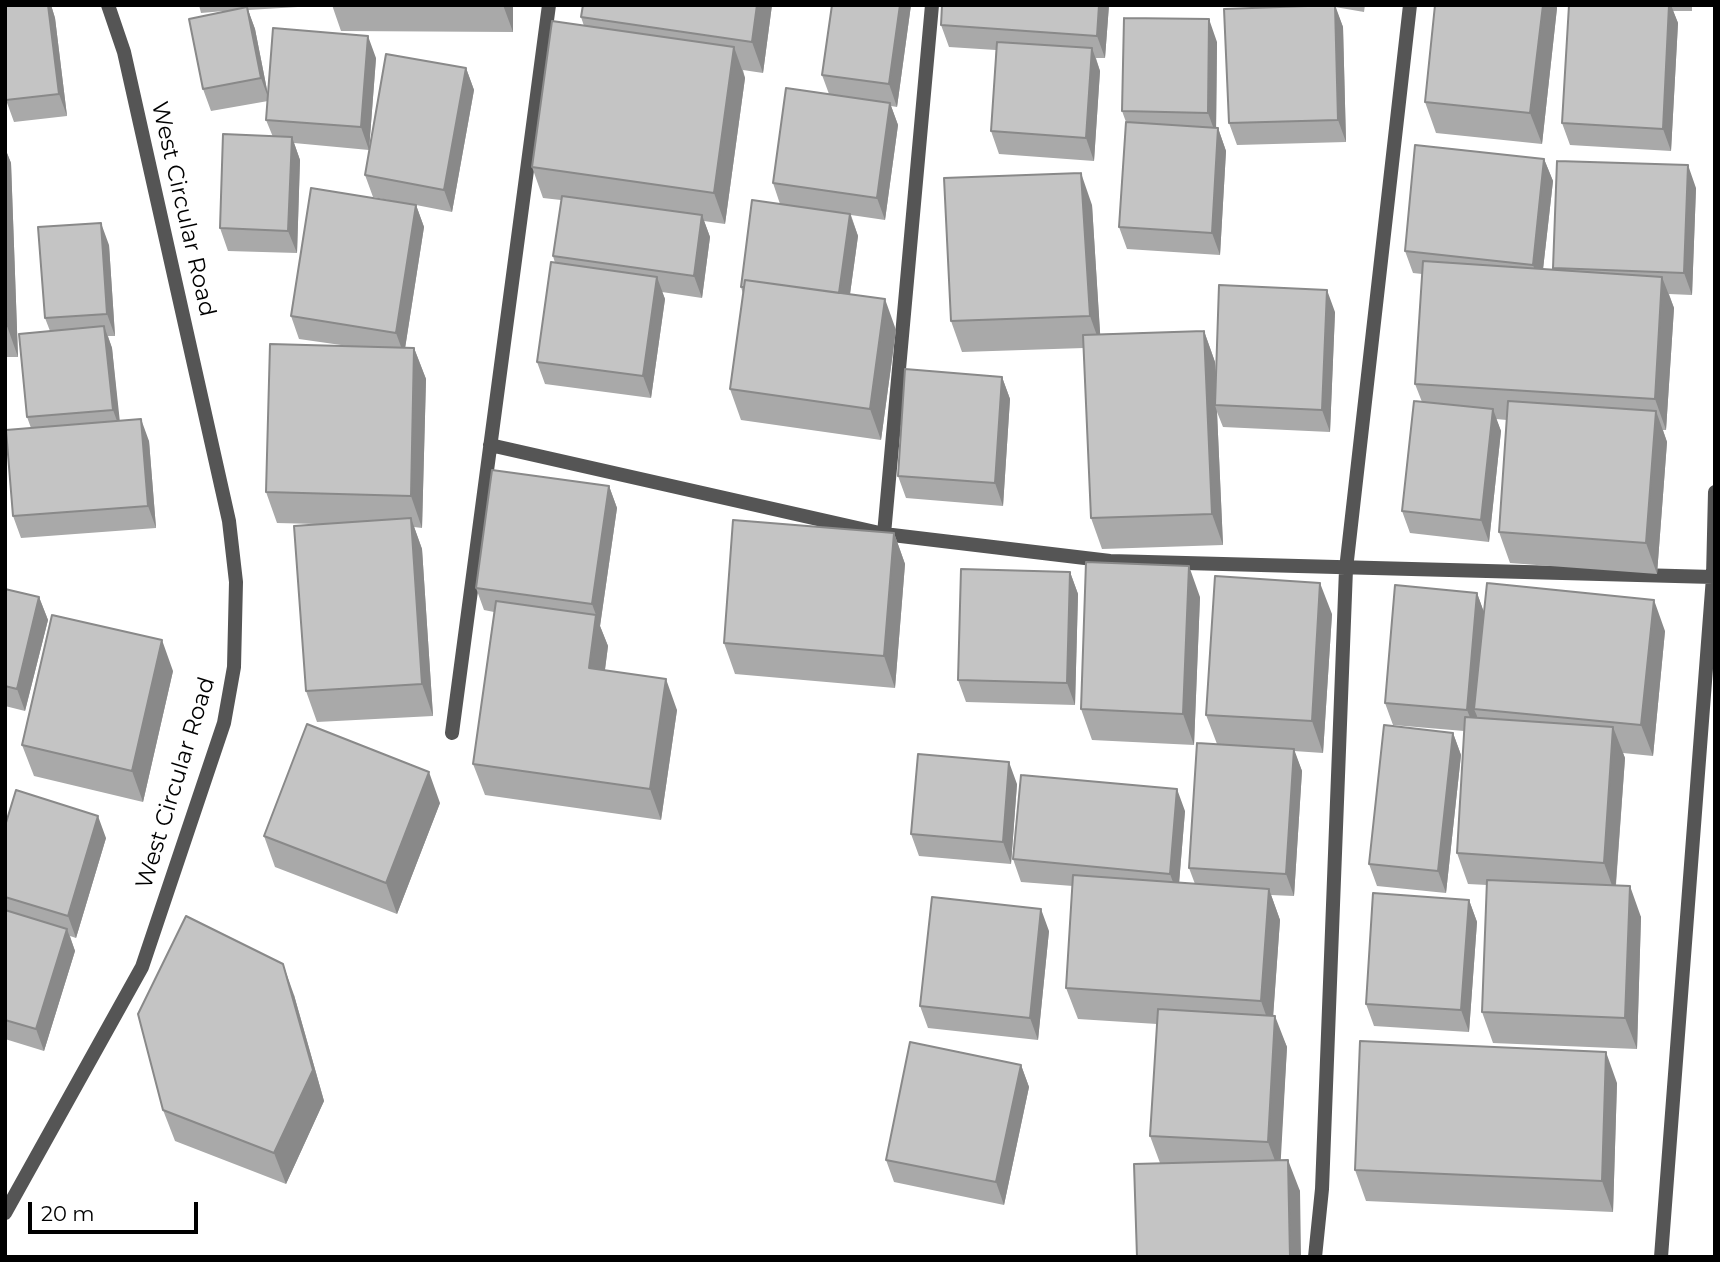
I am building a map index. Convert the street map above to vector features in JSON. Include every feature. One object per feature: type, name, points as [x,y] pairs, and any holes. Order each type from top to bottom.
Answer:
[{"type":"street","name":"West Circular Road","points":[[5,1213],[142,967],[223,723],[234,667],[236,582],[229,521],[130,78],[108,5]]},
{"type":"street","points":[[452,733],[550,5]]},
{"type":"street","points":[[884,534],[932,5]]},
{"type":"street","points":[[1315,1257],[1322,1189],[1346,569],[1410,5]]},
{"type":"street","points":[[490,445],[884,534],[1110,561],[1713,577]]},
{"type":"street","points":[[1661,1257],[1713,577],[1715,492]]},
{"type":"building","points":[[5,5],[48,5],[59,94],[6,100]]},
{"type":"building","points":[[583,5],[757,5],[752,42],[581,17]]},
{"type":"building","points":[[832,5],[900,5],[889,84],[822,75]]},
{"type":"building","points":[[942,5],[1099,5],[1097,36],[941,25]]},
{"type":"building","points":[[1335,5],[1338,120],[1229,123],[1224,9]]},
{"type":"building","points":[[1435,5],[1543,5],[1530,113],[1425,102]]},
{"type":"building","points":[[1569,5],[1669,5],[1663,129],[1562,123]]},
{"type":"building","points":[[247,7],[261,78],[203,89],[189,19]]},
{"type":"building","points":[[1124,18],[1209,19],[1208,113],[1122,111]]},
{"type":"building","points":[[552,21],[734,47],[714,193],[532,167]]},
{"type":"building","points":[[273,28],[368,36],[361,127],[266,120]]},
{"type":"building","points":[[997,42],[1092,48],[1086,138],[991,131]]},
{"type":"building","points":[[386,54],[466,68],[444,190],[365,175]]},
{"type":"building","points":[[786,88],[890,103],[877,198],[773,183]]},
{"type":"building","points":[[1126,122],[1218,128],[1212,233],[1119,227]]},
{"type":"building","points":[[223,134],[292,137],[288,231],[220,228]]},
{"type":"building","points":[[1415,145],[1544,159],[1533,265],[1405,251]]},
{"type":"building","points":[[1557,161],[1688,165],[1684,273],[1553,268]]},
{"type":"building","points":[[1081,173],[1090,316],[951,321],[944,178]]},
{"type":"building","points":[[311,188],[416,205],[396,333],[291,316]]},
{"type":"building","points":[[562,196],[702,215],[694,276],[553,256]]},
{"type":"building","points":[[752,200],[850,214],[839,293],[745,280],[744,287],[741,287]]},
{"type":"building","points":[[101,223],[107,314],[45,318],[38,227]]},
{"type":"building","points":[[1423,261],[1662,277],[1655,399],[1415,384]]},
{"type":"building","points":[[551,262],[657,277],[643,376],[537,362]]},
{"type":"building","points":[[745,280],[885,299],[870,409],[730,389]]},
{"type":"building","points":[[1219,285],[1327,290],[1322,410],[1215,405]]},
{"type":"building","points":[[5,290],[7,326],[5,326]]},
{"type":"building","points":[[104,326],[113,410],[27,417],[19,334]]},
{"type":"building","points":[[1204,331],[1212,514],[1091,518],[1083,335]]},
{"type":"building","points":[[270,344],[414,348],[411,496],[266,492]]},
{"type":"building","points":[[905,369],[1002,377],[995,483],[898,476]]},
{"type":"building","points":[[1414,401],[1493,409],[1481,520],[1402,511]]},
{"type":"building","points":[[1508,401],[1656,411],[1646,543],[1499,532]]},
{"type":"building","points":[[141,419],[148,506],[13,516],[6,430]]},
{"type":"building","points":[[492,470],[609,486],[592,604],[476,588]]},
{"type":"building","points":[[411,518],[422,684],[306,691],[294,526]]},
{"type":"building","points":[[733,520],[894,533],[884,656],[724,643]]},
{"type":"building","points":[[1086,562],[1189,566],[1183,714],[1081,709]]},
{"type":"building","points":[[961,569],[1070,572],[1067,683],[958,680]]},
{"type":"building","points":[[1215,576],[1320,583],[1312,721],[1206,715]]},
{"type":"building","points":[[1487,583],[1654,600],[1641,725],[1474,709]]},
{"type":"building","points":[[1395,585],[1477,593],[1467,710],[1385,703]]},
{"type":"building","points":[[5,589],[39,597],[17,689],[5,686]]},
{"type":"building","points":[[496,601],[596,615],[589,668],[666,679],[650,789],[473,764]]},
{"type":"building","points":[[52,615],[162,640],[132,771],[22,745]]},
{"type":"building","points":[[1465,717],[1613,727],[1604,863],[1457,853]]},
{"type":"building","points":[[307,724],[429,772],[386,883],[264,836]]},
{"type":"building","points":[[1384,725],[1453,733],[1438,871],[1369,864]]},
{"type":"building","points":[[1197,743],[1294,749],[1286,874],[1189,868]]},
{"type":"building","points":[[918,754],[1009,762],[1003,842],[911,834]]},
{"type":"building","points":[[1021,775],[1177,789],[1170,874],[1013,859]]},
{"type":"building","points":[[16,790],[98,816],[68,916],[5,897],[5,826]]},
{"type":"building","points":[[1073,875],[1269,889],[1261,1001],[1066,988]]},
{"type":"building","points":[[1487,880],[1630,886],[1625,1018],[1482,1012]]},
{"type":"building","points":[[1373,893],[1469,900],[1461,1010],[1366,1004]]},
{"type":"building","points":[[932,897],[1041,909],[1030,1018],[920,1006]]},
{"type":"building","points":[[5,910],[67,929],[36,1029],[5,1020]]},
{"type":"building","points":[[186,916],[283,964],[313,1070],[274,1153],[163,1110],[138,1014]]},
{"type":"building","points":[[1158,1009],[1275,1016],[1268,1142],[1150,1136]]},
{"type":"building","points":[[1360,1041],[1606,1052],[1602,1181],[1355,1170]]},
{"type":"building","points":[[910,1042],[1021,1065],[996,1182],[886,1160]]},
{"type":"building","points":[[1288,1160],[1290,1257],[1137,1257],[1134,1164]]}]
